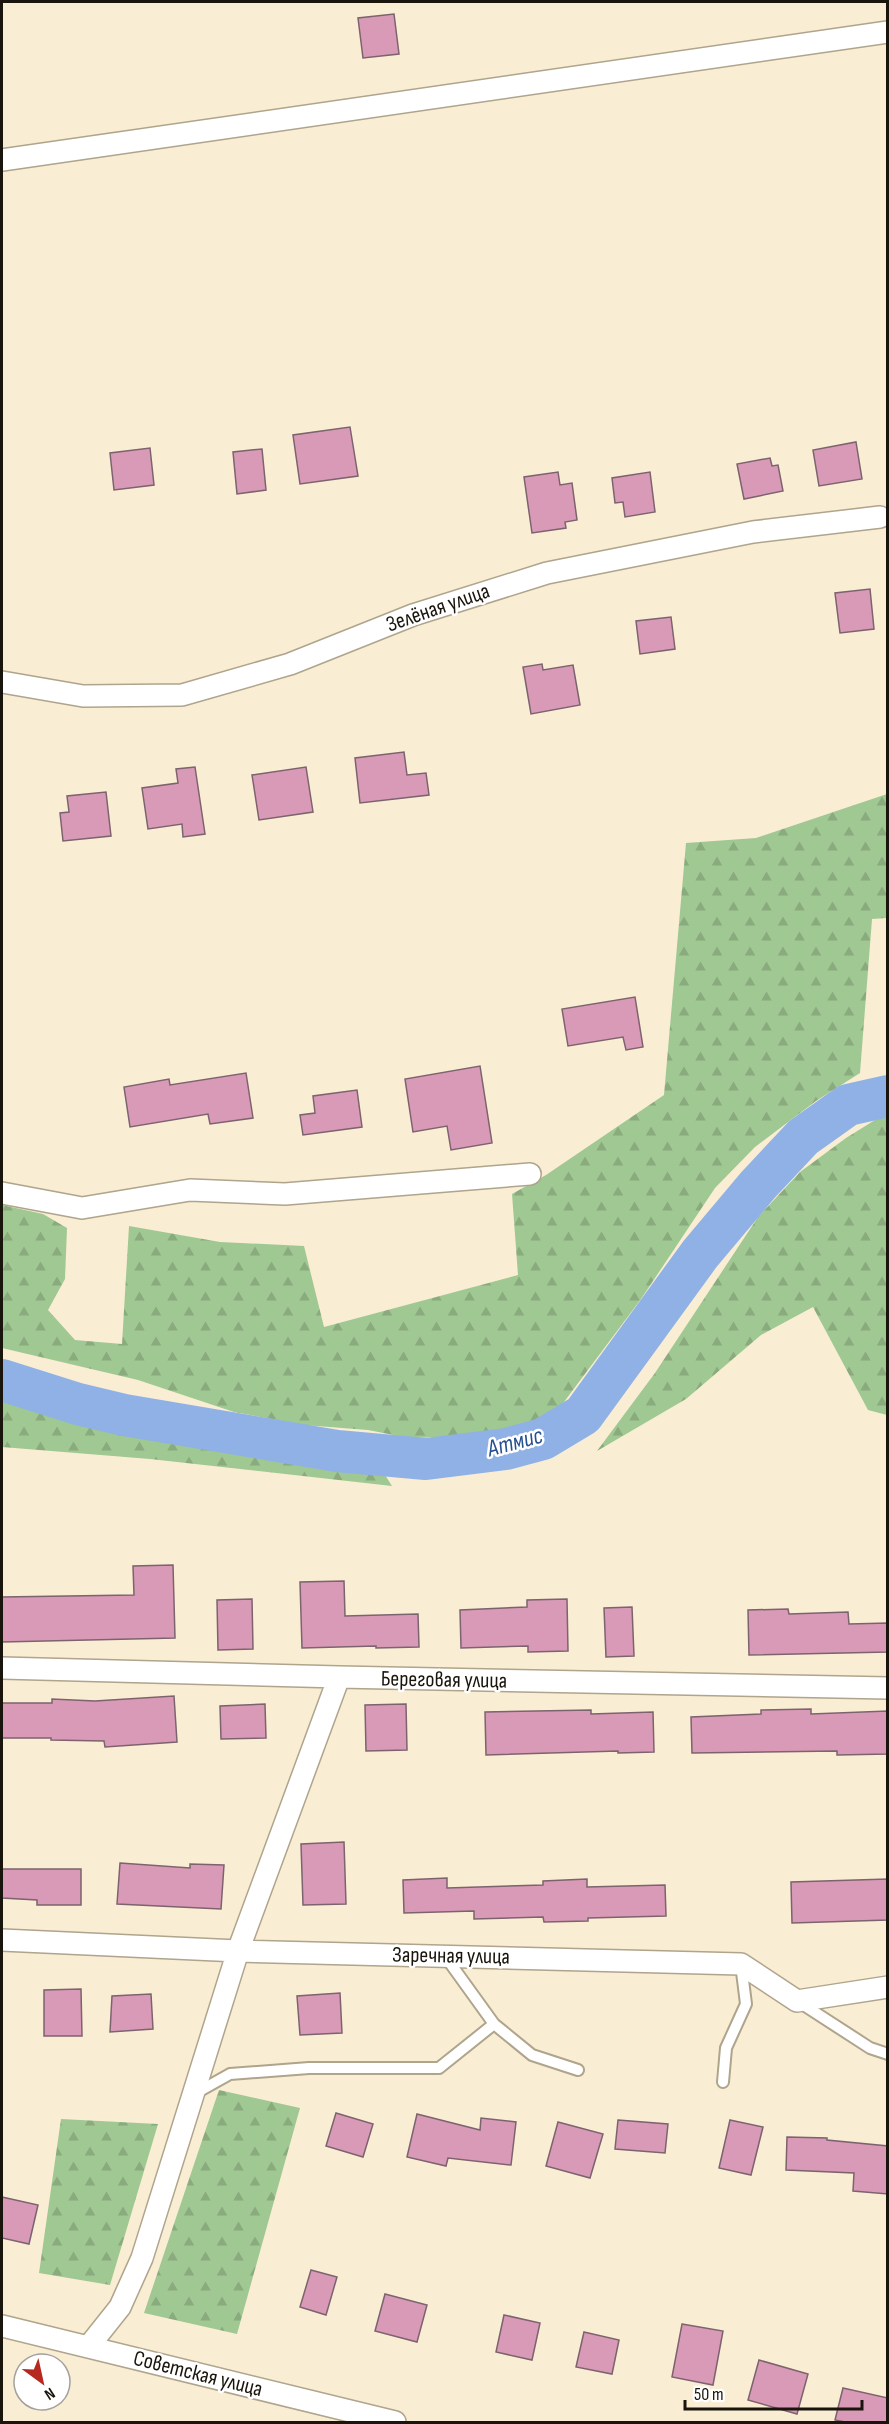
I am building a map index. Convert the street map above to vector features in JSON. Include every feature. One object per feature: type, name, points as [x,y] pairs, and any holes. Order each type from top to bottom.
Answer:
[{"type":"street","points":[[2,160],[888,32]]},
{"type":"street","name":"Зелёная улица","points":[[2,682],[83,696],[182,695],[290,664],[413,615],[547,573],[753,532],[880,517]]},
{"type":"street","points":[[2,1193],[82,1208],[190,1191],[285,1194],[530,1174]]},
{"type":"street","name":"Береговая улица","points":[[2,1668],[888,1688]]},
{"type":"street","points":[[89,2346],[120,2307],[142,2258],[238,1951],[339,1677]]},
{"type":"street","name":"Заречная улица","points":[[2,1940],[238,1951],[741,1964]]},
{"type":"street","points":[[741,1964],[796,2001],[888,1987]]},
{"type":"street","name":"Советская улица","points":[[2,2326],[395,2422]]},
{"type":"lane","points":[[444,1956],[494,2024],[532,2055],[578,2070]]},
{"type":"lane","points":[[723,2082],[726,2048],[746,2004],[741,1964]]},
{"type":"lane","points":[[796,2001],[870,2049],[888,2054]]},
{"type":"lane","points":[[193,2095],[230,2074],[309,2068],[439,2068],[494,2024]]},
{"type":"green space","points":[[887,794],[887,918],[872,919],[860,1073],[816,1101],[755,1147],[715,1188],[641,1299],[555,1414],[534,1427],[504,1435],[409,1438],[368,1430],[304,1425],[234,1412],[138,1380],[2,1348],[2,1205],[43,1214],[67,1228],[65,1279],[48,1310],[75,1340],[122,1344],[129,1226],[220,1242],[304,1246],[324,1327],[518,1275],[512,1194],[546,1175],[664,1095],[686,843],[756,838]]},
{"type":"green space","points":[[887,1117],[887,1415],[868,1410],[813,1307],[761,1335],[686,1399],[597,1451],[655,1373],[758,1217],[800,1172],[846,1138],[875,1120]]},
{"type":"green space","points":[[2,1391],[47,1396],[107,1425],[195,1445],[380,1467],[392,1486],[150,1459],[2,1447]]},
{"type":"green space","points":[[219,2090],[300,2108],[237,2334],[144,2313]]},
{"type":"green space","points":[[61,2119],[158,2124],[110,2285],[39,2273]]},
{"type":"building","points":[[394,14],[399,54],[363,58],[358,18]]},
{"type":"building","points":[[350,427],[358,476],[300,484],[293,435]]},
{"type":"building","points":[[856,442],[862,479],[819,486],[813,450]]},
{"type":"building","points":[[150,448],[154,485],[114,490],[110,453]]},
{"type":"building","points":[[262,449],[266,490],[237,494],[233,452]]},
{"type":"building","points":[[770,458],[772,466],[778,465],[783,491],[744,499],[737,464]]},
{"type":"building","points":[[558,472],[560,485],[572,483],[577,520],[565,522],[566,528],[532,533],[524,477]]},
{"type":"building","points":[[650,472],[655,512],[625,517],[623,502],[615,503],[612,478]]},
{"type":"building","points":[[870,589],[874,629],[840,633],[835,593]]},
{"type":"building","points":[[671,617],[675,649],[640,654],[636,621]]},
{"type":"building","points":[[542,664],[543,670],[573,665],[580,705],[531,714],[523,667]]},
{"type":"building","points":[[404,752],[407,775],[426,773],[429,795],[360,803],[355,758]]},
{"type":"building","points":[[195,767],[205,834],[183,837],[182,824],[148,829],[142,788],[178,783],[176,769]]},
{"type":"building","points":[[306,767],[313,812],[259,820],[252,775]]},
{"type":"building","points":[[106,792],[111,836],[63,841],[60,813],[69,812],[67,796]]},
{"type":"building","points":[[635,997],[643,1047],[626,1050],[623,1037],[568,1046],[562,1009]]},
{"type":"building","points":[[480,1066],[492,1143],[451,1150],[447,1126],[413,1132],[405,1079]]},
{"type":"building","points":[[246,1073],[253,1118],[210,1124],[208,1114],[130,1127],[124,1087],[169,1079],[170,1085]]},
{"type":"building","points":[[357,1090],[362,1127],[303,1135],[300,1115],[315,1113],[313,1096]]},
{"type":"building","points":[[173,1565],[175,1638],[2,1642],[2,1597],[134,1595],[133,1566]]},
{"type":"building","points":[[344,1581],[345,1616],[418,1614],[419,1647],[302,1648],[300,1582]]},
{"type":"building","points":[[252,1599],[253,1649],[218,1650],[217,1600]]},
{"type":"building","points":[[567,1599],[568,1651],[528,1652],[528,1646],[461,1648],[460,1610],[527,1607],[527,1600]]},
{"type":"building","points":[[632,1607],[634,1656],[606,1657],[604,1608]]},
{"type":"building","points":[[788,1609],[789,1614],[848,1612],[849,1624],[888,1623],[888,1652],[749,1655],[748,1610]]},
{"type":"building","points":[[174,1696],[177,1742],[105,1747],[104,1741],[2,1738],[2,1703],[52,1703],[52,1699],[95,1701]]},
{"type":"building","points":[[265,1704],[266,1738],[221,1739],[220,1706]]},
{"type":"building","points":[[406,1704],[407,1750],[366,1751],[365,1705]]},
{"type":"building","points":[[811,1709],[811,1714],[888,1711],[888,1754],[837,1755],[837,1751],[692,1753],[691,1717],[761,1714],[761,1710]]},
{"type":"building","points":[[591,1710],[591,1714],[653,1712],[654,1752],[486,1755],[485,1712]]},
{"type":"building","points":[[344,1842],[346,1904],[303,1905],[301,1844]]},
{"type":"building","points":[[120,1863],[190,1868],[190,1864],[224,1865],[221,1909],[117,1904]]},
{"type":"building","points":[[2,1869],[81,1869],[81,1905],[37,1905],[37,1900],[2,1898]]},
{"type":"building","points":[[447,1878],[447,1888],[543,1885],[543,1881],[587,1879],[587,1887],[665,1885],[666,1916],[588,1918],[588,1921],[544,1922],[543,1917],[474,1919],[474,1911],[404,1913],[403,1880]]},
{"type":"building","points":[[888,1879],[888,1920],[792,1923],[791,1882]]},
{"type":"building","points":[[81,1989],[82,2036],[44,2036],[44,1990]]},
{"type":"building","points":[[340,1993],[342,2033],[300,2035],[297,1996]]},
{"type":"building","points":[[151,1994],[153,2029],[110,2032],[112,1996]]},
{"type":"building","points":[[336,2113],[373,2124],[363,2157],[326,2146]]},
{"type":"building","points":[[417,2114],[480,2130],[481,2118],[516,2122],[511,2165],[448,2158],[446,2166],[407,2157]]},
{"type":"building","points":[[618,2120],[668,2124],[665,2153],[615,2149]]},
{"type":"building","points":[[730,2120],[763,2127],[751,2175],[719,2168]]},
{"type":"building","points":[[558,2122],[603,2134],[590,2178],[546,2166]]},
{"type":"building","points":[[787,2137],[827,2138],[827,2140],[888,2146],[888,2194],[853,2191],[854,2173],[786,2170]]},
{"type":"building","points":[[2,2197],[38,2205],[29,2244],[2,2238]]},
{"type":"building","points":[[311,2270],[337,2277],[326,2315],[300,2307]]},
{"type":"building","points":[[385,2294],[427,2305],[417,2342],[375,2331]]},
{"type":"building","points":[[504,2315],[540,2323],[532,2360],[496,2352]]},
{"type":"building","points":[[682,2324],[723,2331],[713,2385],[672,2377]]},
{"type":"building","points":[[584,2332],[619,2340],[612,2374],[576,2367]]},
{"type":"building","points":[[759,2360],[808,2374],[797,2414],[748,2400]]},
{"type":"building","points":[[843,2388],[888,2398],[888,2422],[835,2420]]},
{"type":"waterway","name":"Атмис","points":[[2,1380],[78,1404],[124,1415],[337,1451],[426,1459],[506,1449],[543,1439],[583,1415],[700,1254],[758,1185],[803,1137],[848,1105],[888,1096]]}]
